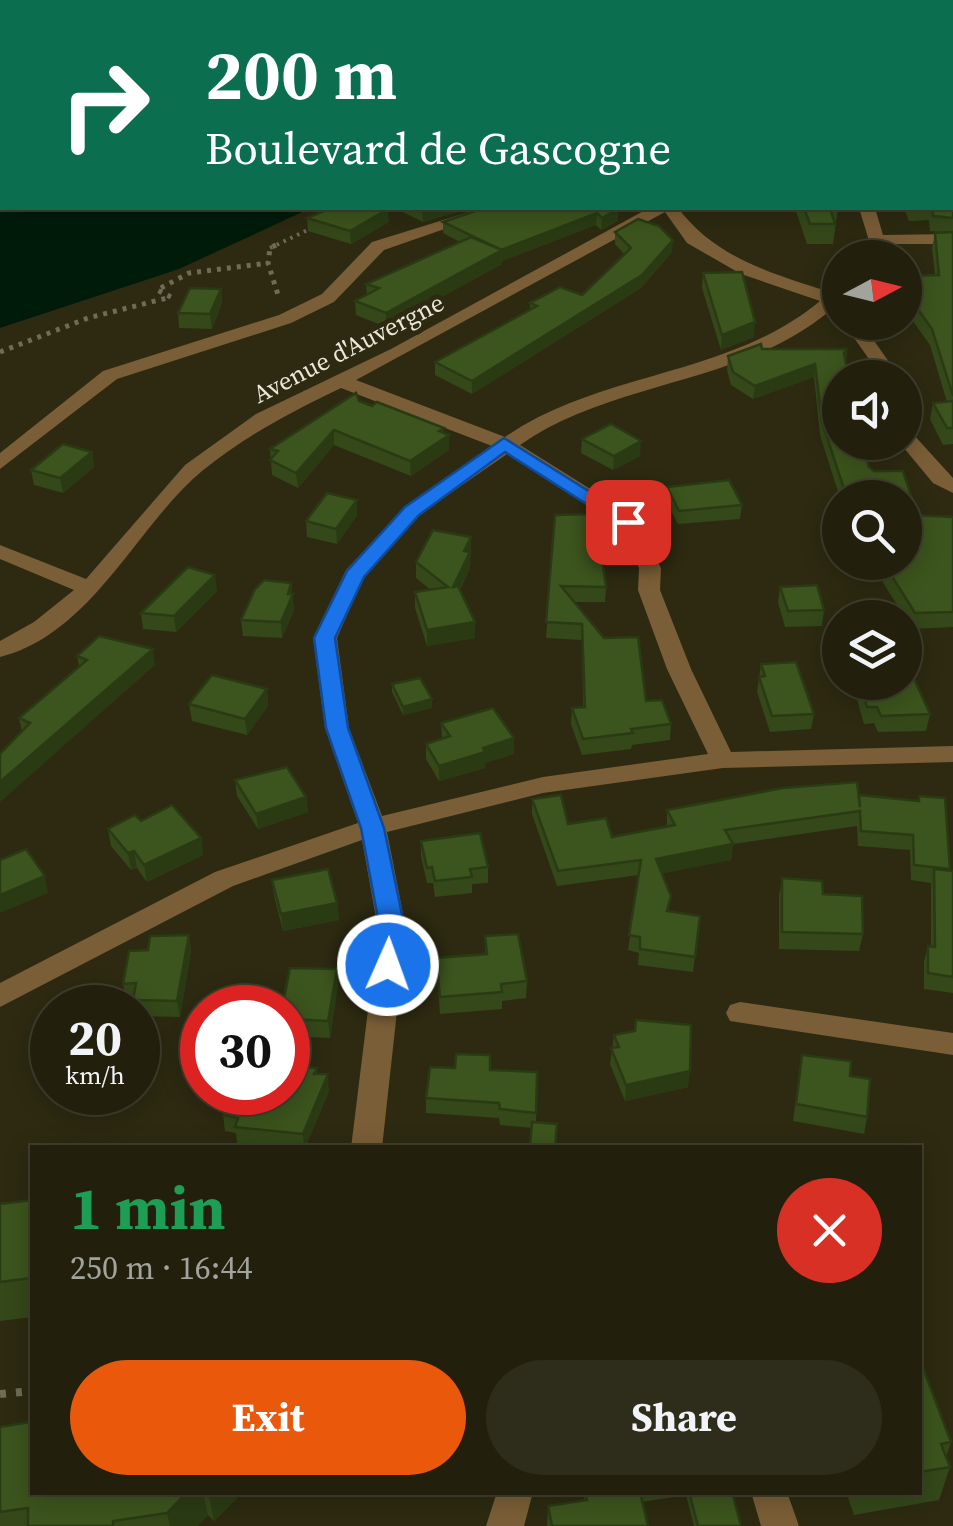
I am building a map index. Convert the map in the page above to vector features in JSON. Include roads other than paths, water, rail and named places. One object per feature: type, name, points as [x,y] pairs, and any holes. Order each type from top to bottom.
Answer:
[{"type":"street","points":[[0,463],[110,375],[285,318],[328,298],[378,246],[491,210]]},
{"type":"street","name":"Avenue d'Auvergne","points":[[0,650],[42,627],[90,588],[192,469],[263,418],[656,210]]},
{"type":"street","points":[[671,210],[693,239],[747,270],[822,293]]},
{"type":"street","points":[[868,210],[876,240],[953,239]]},
{"type":"street","points":[[366,1145],[392,929],[372,828],[337,728],[325,638],[354,575],[412,511],[544,420],[751,353],[800,327],[822,310]]},
{"type":"street","points":[[340,380],[504,444],[628,522],[650,568],[649,590],[678,669],[723,760]]},
{"type":"street","points":[[922,457],[940,479],[953,487]]},
{"type":"street","points":[[0,551],[90,588]]},
{"type":"street","points":[[0,996],[224,879],[372,828],[543,785],[723,760],[953,754]]},
{"type":"street","points":[[740,1013],[953,1044]]},
{"type":"street","points":[[505,1526],[515,1495]]},
{"type":"street","points":[[770,1495],[780,1526]]}]
